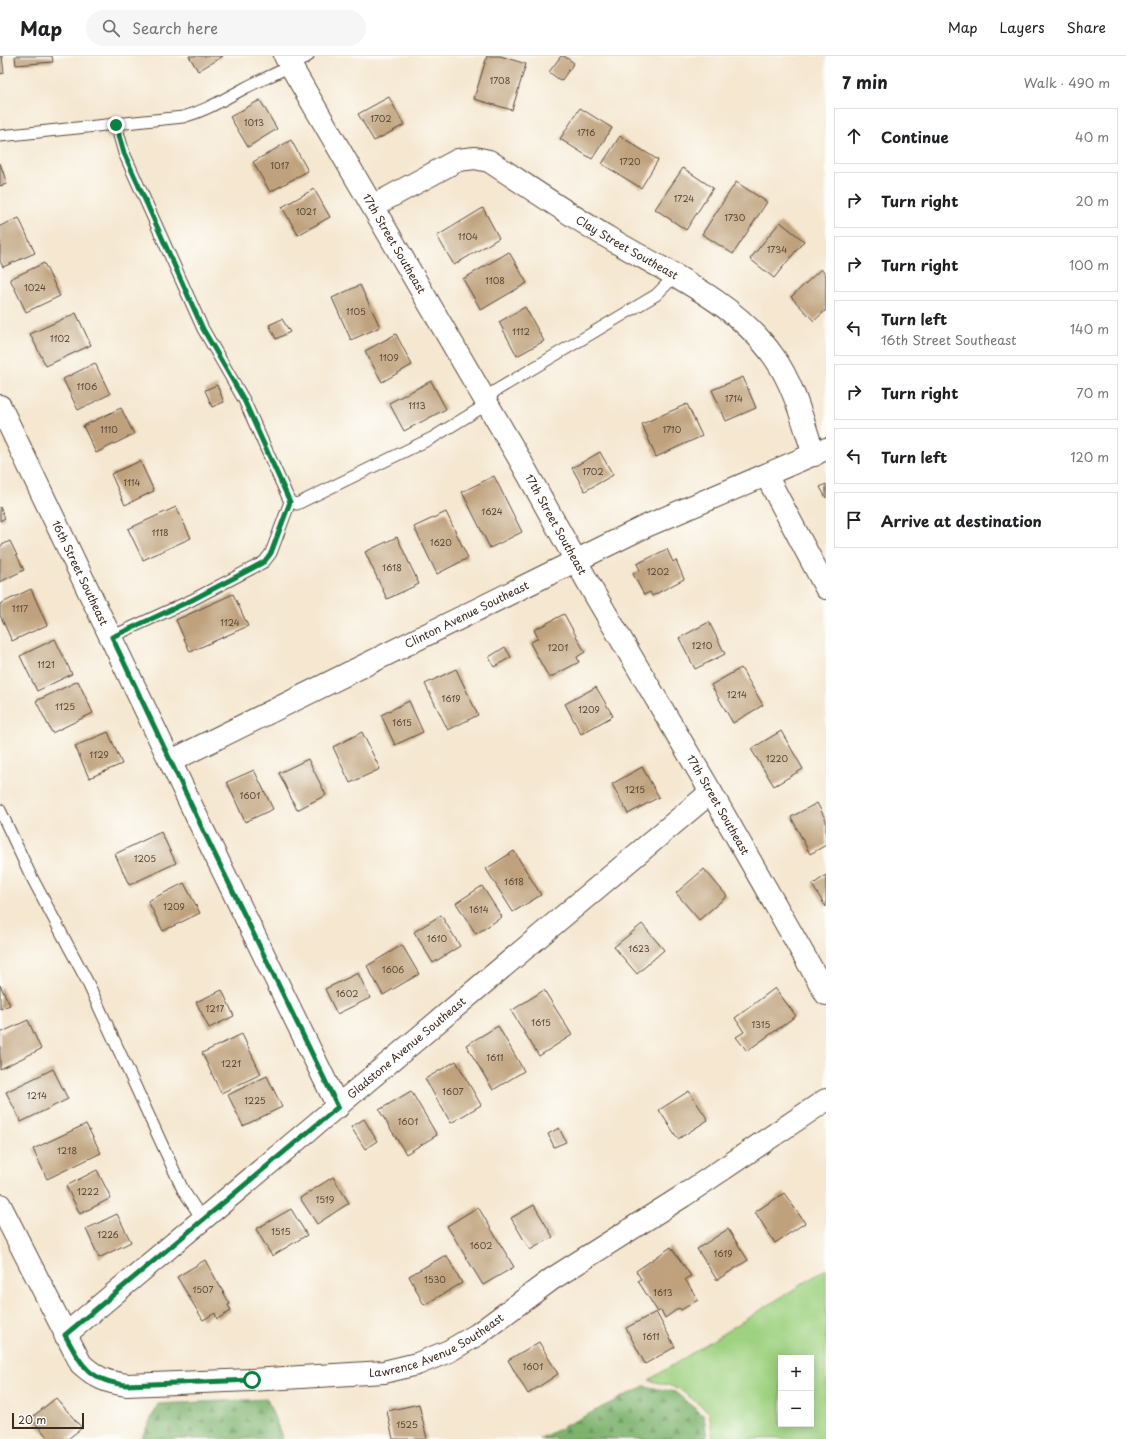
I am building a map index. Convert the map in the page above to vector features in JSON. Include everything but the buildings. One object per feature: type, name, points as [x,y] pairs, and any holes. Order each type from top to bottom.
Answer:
[{"type":"street","name":"17th Street Southeast","points":[[295,60],[373,206],[826,994]]},
{"type":"street","name":"Clay Street Southeast","points":[[373,206],[458,160],[475,158],[489,161],[608,238],[675,276],[732,312],[755,333],[775,358],[784,374],[798,408],[820,452]]},
{"type":"street","name":"16th Street Southeast","points":[[0,406],[338,1107]]},
{"type":"street","name":"Clinton Avenue Southeast","points":[[171,761],[644,527],[820,452]]},
{"type":"street","points":[[766,475],[826,588]]},
{"type":"street","name":"Gladstone Avenue Southeast","points":[[65,1335],[711,792]]},
{"type":"street","name":"Lawrence Avenue Southeast","points":[[0,1205],[81,1364],[95,1376],[108,1382],[126,1385],[252,1380],[384,1372],[417,1364],[449,1352],[478,1334],[552,1278],[683,1196],[826,1100]]},
{"type":"lane","points":[[0,136],[183,117],[202,112],[295,60]]},
{"type":"lane","points":[[112,637],[192,600],[264,562],[271,553],[290,502],[244,400],[203,329],[124,153],[116,125]]},
{"type":"lane","points":[[290,502],[297,504],[432,438],[481,408],[495,391],[656,295],[675,276]]},
{"type":"lane","points":[[0,810],[30,874],[87,981],[183,1190],[203,1220]]},
{"type":"green space","points":[[826,1269],[826,1439],[713,1439],[709,1412],[678,1388],[649,1380]]},
{"type":"green space","points":[[644,1386],[675,1392],[704,1416],[707,1439],[539,1439]]},
{"type":"green space","points":[[267,1399],[283,1439],[141,1439],[158,1404]]},
{"type":"route","points":[[116,125],[124,153],[203,329],[244,400],[290,502],[271,553],[264,562],[192,600],[112,637],[204,832],[338,1107],[65,1335],[81,1364],[95,1376],[108,1382],[126,1385],[252,1380]]}]
